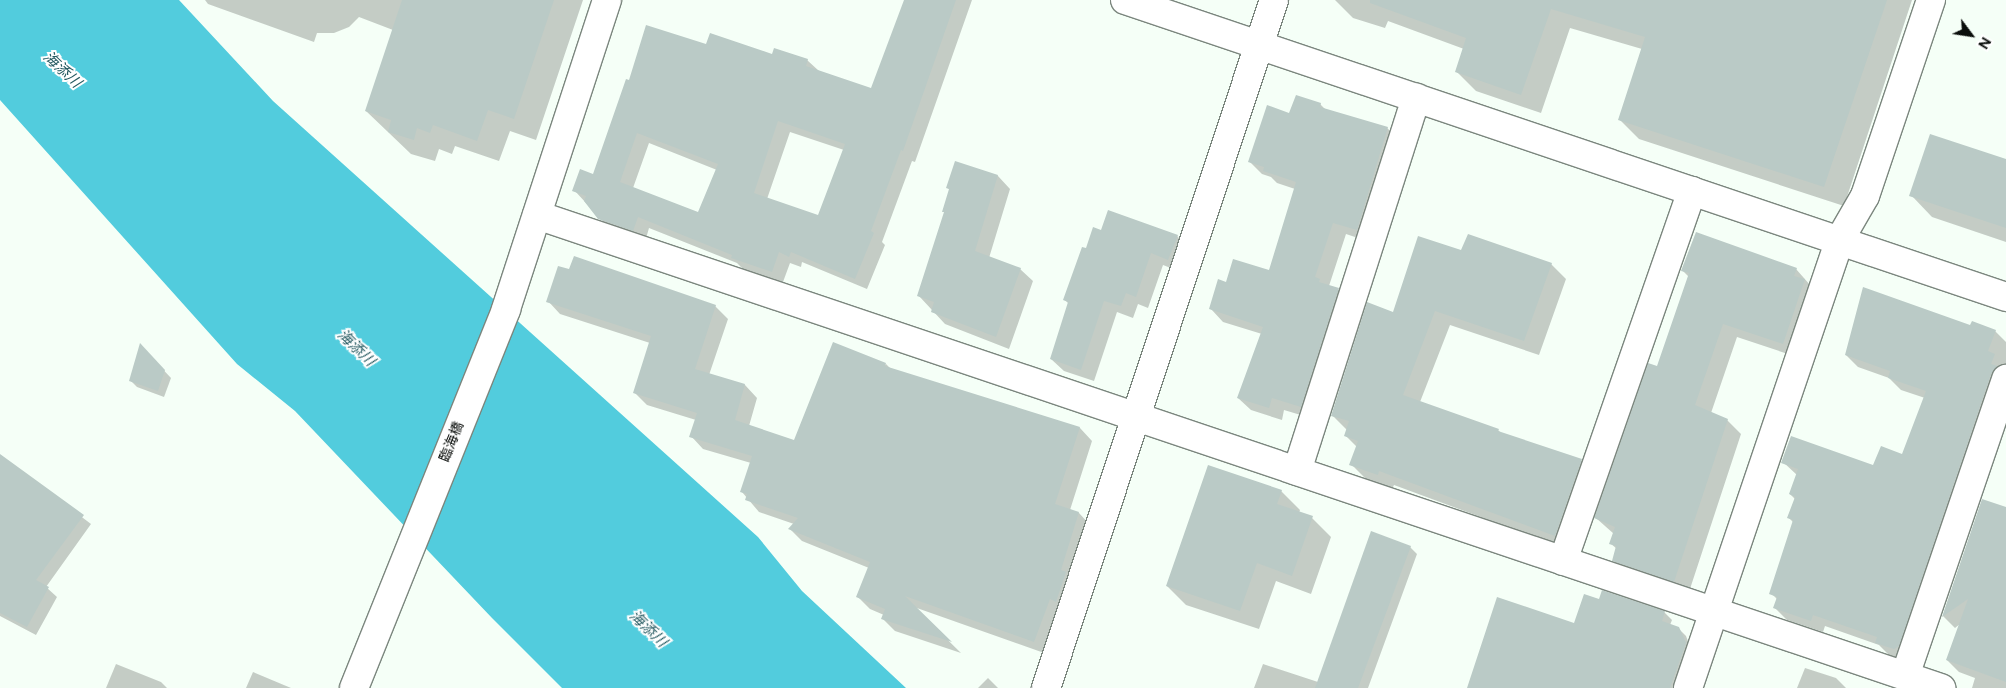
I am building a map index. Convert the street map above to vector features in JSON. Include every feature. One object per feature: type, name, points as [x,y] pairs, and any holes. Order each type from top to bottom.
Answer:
[{"type":"street","name":"臨海橋","points":[[354,688],[506,309],[607,0]]},
{"type":"street","points":[[1125,0],[2006,297]]},
{"type":"street","points":[[1046,688],[1274,0]]},
{"type":"street","points":[[1688,688],[1839,240],[1865,196],[1931,0]]},
{"type":"street","points":[[1297,471],[1416,98]]},
{"type":"street","points":[[1563,561],[1692,191]]},
{"type":"street","points":[[537,215],[1926,684],[2006,379]]},
{"type":"water","name":"海添川","points":[[0,0],[179,0],[273,101],[758,537],[802,591],[906,688],[562,688],[492,618],[295,411],[237,364],[0,100]]},
{"type":"building","points":[[402,0],[554,0],[514,119],[488,110],[477,141],[433,125],[430,133],[417,128],[414,140],[388,132],[391,120],[365,111]]},
{"type":"building","points":[[904,0],[956,0],[903,151],[901,150],[871,231],[874,233],[855,279],[791,252],[789,257],[779,252],[772,272],[731,258],[732,255],[638,217],[633,231],[598,219],[584,201],[586,196],[572,191],[580,169],[593,174],[626,79],[629,80],[646,25],[706,44],[710,33],[772,54],[774,48],[808,59],[806,66],[871,88]],"holes":[[[778,121],[845,144],[818,215],[754,193]],[[637,133],[718,164],[698,212],[620,182]]]},
{"type":"building","points":[[1370,0],[1887,0],[1824,187],[1618,120],[1645,37],[1551,9],[1521,95],[1455,72],[1466,38],[1370,3]]},
{"type":"building","points":[[1296,95],[1321,103],[1320,107],[1388,127],[1357,230],[1333,223],[1315,277],[1320,279],[1319,282],[1339,288],[1301,407],[1272,398],[1269,408],[1237,398],[1263,327],[1209,309],[1218,279],[1226,282],[1233,259],[1269,270],[1296,182],[1263,171],[1264,167],[1248,162],[1267,105],[1289,113]]},
{"type":"building","points":[[1930,134],[2006,159],[2006,228],[1909,196]]},
{"type":"building","points":[[955,161],[998,175],[975,251],[1021,268],[996,337],[931,312],[934,302],[917,296],[944,212],[942,212],[949,189],[946,188]]},
{"type":"building","points":[[1108,210],[1178,235],[1168,260],[1151,253],[1136,297],[1126,293],[1121,306],[1104,301],[1081,370],[1050,359],[1068,302],[1063,300],[1082,247],[1086,248],[1093,227],[1101,230]]},
{"type":"building","points":[[1696,232],[1797,268],[1794,276],[1805,279],[1783,344],[1723,324],[1695,405],[1728,419],[1674,582],[1612,561],[1616,546],[1609,544],[1615,527],[1594,518],[1648,363],[1657,366],[1689,273],[1681,271]]},
{"type":"building","points":[[1468,234],[1552,263],[1524,341],[1435,311],[1403,395],[1499,429],[1498,431],[1582,459],[1555,536],[1379,471],[1378,475],[1349,465],[1358,441],[1344,436],[1349,421],[1331,416],[1367,302],[1393,312],[1418,236],[1461,250]]},
{"type":"building","points":[[574,256],[716,305],[695,369],[745,384],[735,420],[794,440],[833,342],[886,363],[885,366],[1080,427],[1055,504],[1079,512],[1061,570],[1066,572],[1056,602],[1050,599],[1034,642],[905,596],[952,642],[881,619],[885,609],[856,597],[870,562],[788,529],[798,518],[745,500],[747,494],[740,492],[752,456],[689,437],[697,413],[633,393],[651,336],[546,302],[558,266],[569,269]]},
{"type":"building","points":[[1863,287],[1970,325],[1972,321],[1996,330],[1988,351],[1995,354],[1991,364],[1997,366],[1991,374],[1899,646],[1894,649],[1875,643],[1877,637],[1813,615],[1811,621],[1773,608],[1777,597],[1769,594],[1793,520],[1787,518],[1795,497],[1789,494],[1798,469],[1781,463],[1791,436],[1873,465],[1881,446],[1902,454],[1926,391],[1888,378],[1890,371],[1845,355]]},
{"type":"building","points":[[140,343],[165,370],[158,391],[129,381]]},
{"type":"building","points":[[0,454],[84,515],[36,580],[49,587],[27,627],[0,613]]},
{"type":"building","points":[[1208,465],[1282,490],[1277,504],[1313,516],[1292,576],[1257,563],[1240,611],[1166,586]]},
{"type":"building","points":[[1982,499],[2006,507],[2006,682],[1946,660],[1968,599],[1942,617]]},
{"type":"building","points":[[1371,531],[1411,546],[1358,688],[1315,688]]},
{"type":"building","points":[[1602,590],[1665,611],[1662,621],[1679,627],[1686,643],[1670,688],[1467,688],[1497,597],[1574,623],[1584,594],[1599,599]]}]
